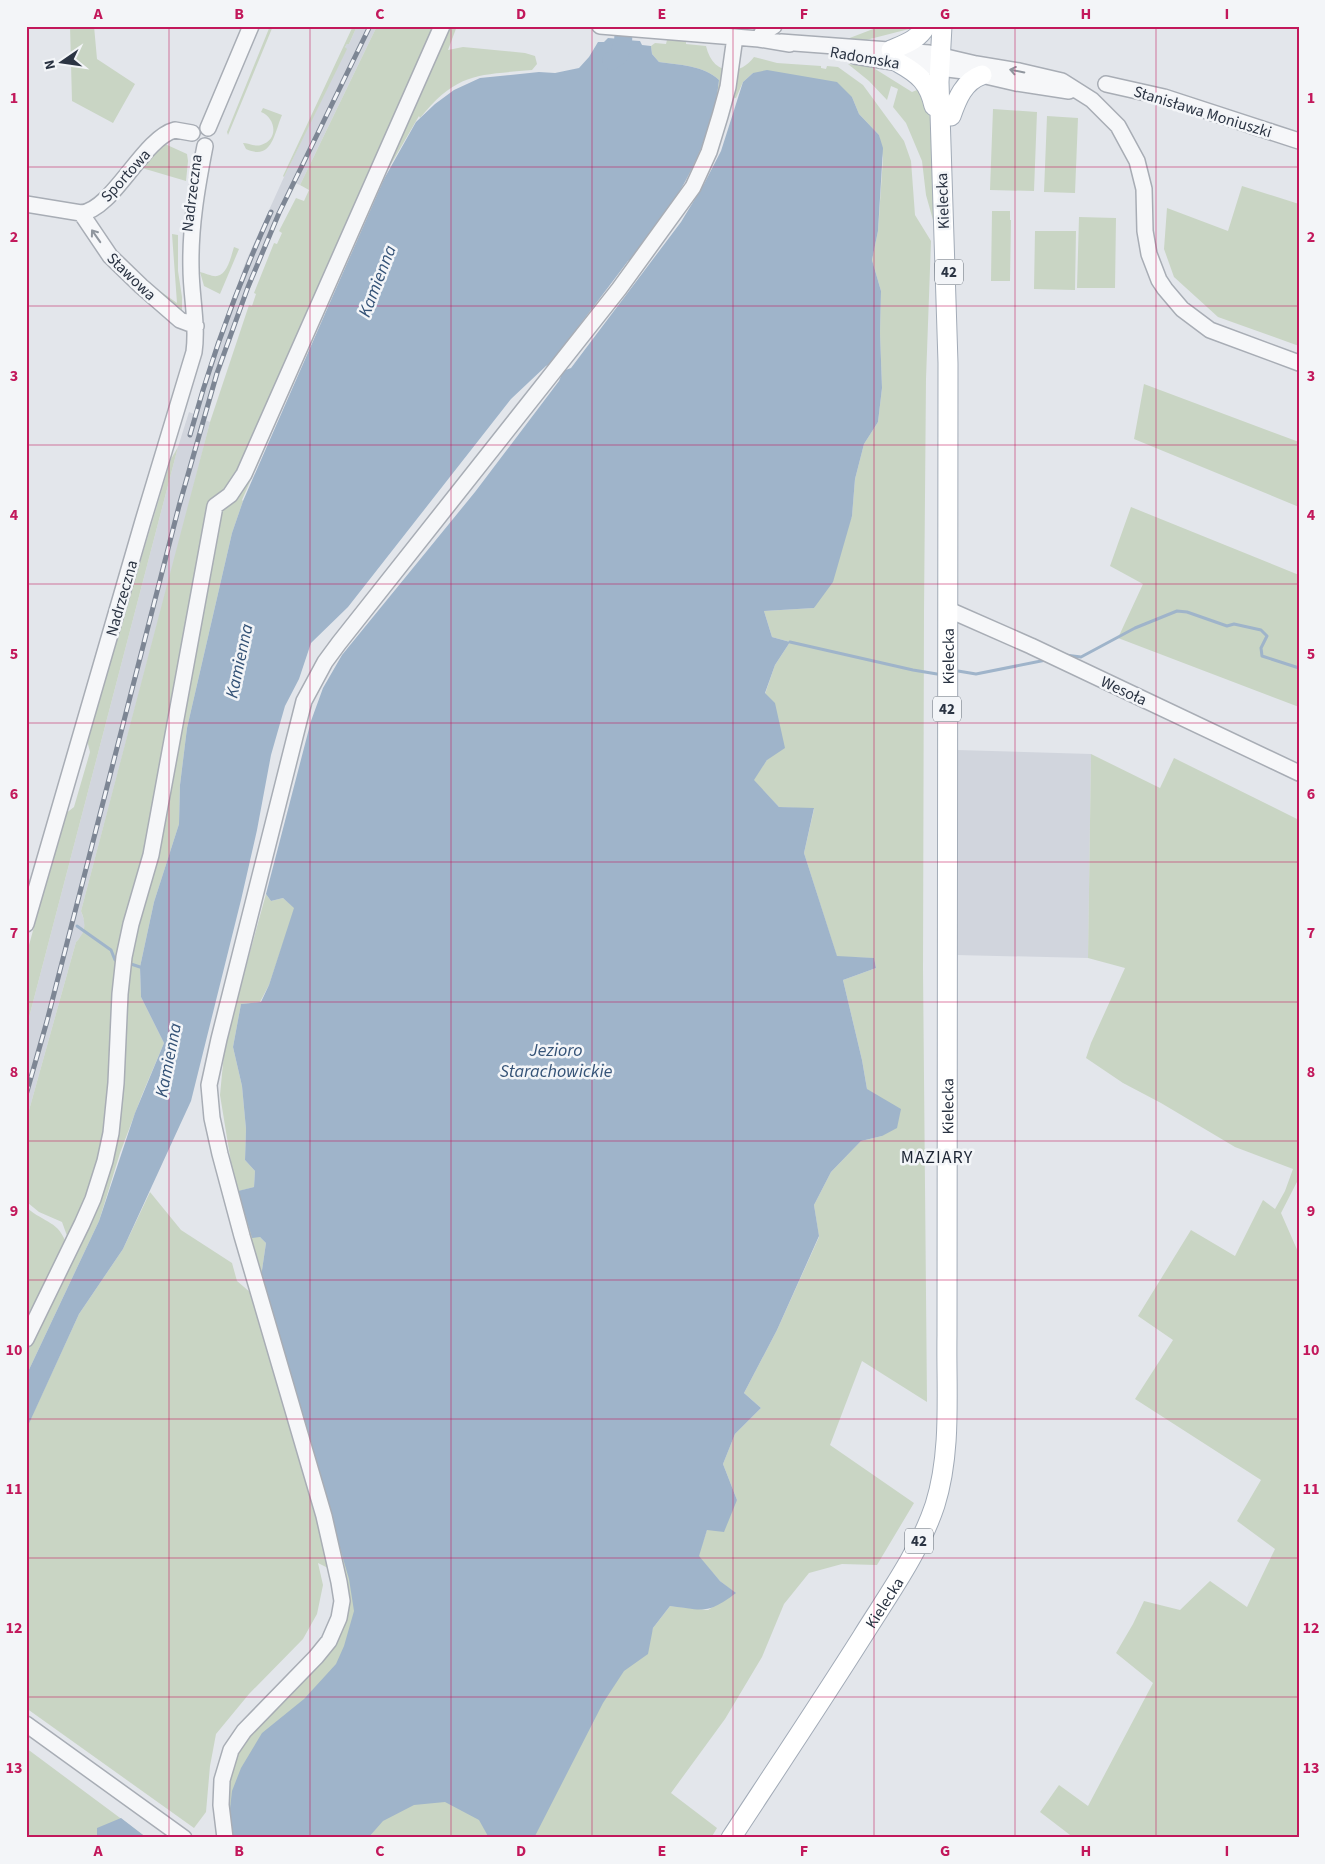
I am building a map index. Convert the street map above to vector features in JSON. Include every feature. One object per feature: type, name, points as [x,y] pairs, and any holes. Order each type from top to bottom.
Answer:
[{"type":"main road","points":[[926,26],[919,36],[895,57],[915,72],[929,87],[934,103],[940,141]]},
{"type":"main road","name":"42","points":[[942,26],[945,62]]},
{"type":"main road","name":"42","points":[[945,62],[955,26]]},
{"type":"main road","name":"Kielecka","points":[[731,1838],[900,1577],[926,1528],[935,1504],[942,1474],[946,1437],[947,609],[951,116],[945,62]]},
{"type":"main road","name":"Kielecka","points":[[945,62],[940,141],[948,346]]},
{"type":"main road","points":[[951,116],[964,88],[973,79],[982,75]]},
{"type":"street","name":"Nadrzeczna","points":[[26,924],[194,352],[196,326],[186,234],[191,179],[200,136],[221,74],[244,26]]},
{"type":"street","name":"Nadrzeczna","points":[[200,136],[251,26]]},
{"type":"street","points":[[26,1339],[82,1224],[93,1199],[105,1161],[111,1133],[116,1083],[120,994],[124,957],[131,924],[151,855],[215,506],[230,495],[244,474],[442,26]]},
{"type":"street","name":"Radomska","points":[[601,26],[759,39],[895,57],[929,53],[945,62]]},
{"type":"street","points":[[759,39],[762,33],[774,26]]},
{"type":"street","points":[[225,1838],[221,1805],[222,1780],[231,1750],[244,1731],[316,1658],[330,1641],[339,1618],[342,1601],[324,1516],[229,1193],[212,1118],[209,1085],[250,912],[304,701],[325,662],[339,643],[624,283],[693,187],[709,152],[722,109],[728,88],[734,44]]},
{"type":"street","points":[[945,62],[982,75],[1050,89],[1079,92]]},
{"type":"street","points":[[945,62],[976,64],[1062,81],[1096,103],[1124,134],[1134,154],[1143,186],[1145,232],[1149,254],[1159,280],[1165,289],[1182,310],[1210,330],[1299,363]]},
{"type":"street","name":"Stanisława Moniuszki","points":[[1106,84],[1164,97],[1299,141]]},
{"type":"street","name":"Sportowa","points":[[81,213],[94,209],[165,134],[175,130],[200,136]]},
{"type":"street","points":[[26,204],[81,213]]},
{"type":"street","name":"Stawowa","points":[[81,213],[110,256],[180,320],[196,326]]},
{"type":"street","name":"Wesoła","points":[[947,609],[1031,646],[1299,773]]},
{"type":"street","points":[[26,1724],[184,1838]]},
{"type":"shaded area","points":[[357,26],[377,26],[300,185],[295,183],[279,217],[250,288],[212,396],[205,420],[210,422],[81,911],[85,923],[82,936],[76,942],[26,1121],[26,1029],[178,447],[189,412],[194,414],[215,346],[246,261],[346,49],[345,47],[349,44]]},
{"type":"shaded area","points":[[957,750],[1091,754],[1088,958],[956,955]]},
{"type":"green space","points":[[70,26],[94,26],[97,59],[135,84],[113,123],[72,101]]},
{"type":"green space","points":[[270,26],[273,26],[228,135],[227,132]]},
{"type":"green space","points":[[353,26],[357,26],[349,44],[345,47],[347,49],[284,177],[283,176]]},
{"type":"green space","points":[[377,26],[457,26],[448,50],[463,47],[525,53],[535,56],[537,64],[532,70],[483,75],[457,84],[433,103],[420,118],[419,116],[383,178],[242,500],[232,533],[187,728],[180,785],[179,824],[154,902],[140,967],[141,997],[164,1043],[120,1153],[99,1221],[26,1376],[26,1348],[74,1255],[62,1222],[39,1212],[28,1203],[26,1121],[76,942],[83,931],[84,919],[81,911],[210,422],[249,305],[252,306],[256,294],[254,293],[274,243],[277,244],[282,233],[279,231],[296,198],[304,201],[309,190],[300,185]]},
{"type":"green space","points":[[881,26],[914,26],[913,28],[866,40],[847,39]]},
{"type":"green space","points":[[667,40],[686,41],[686,44],[706,46],[714,62],[726,70],[740,68],[754,57],[777,63],[821,66],[821,68],[826,69],[827,66],[838,67],[863,85],[904,141],[911,161],[915,215],[931,241],[926,379],[924,613],[923,969],[927,1402],[862,1361],[830,1445],[914,1503],[877,1565],[842,1564],[809,1573],[784,1604],[762,1657],[725,1719],[671,1793],[717,1828],[711,1838],[223,1838],[231,1753],[333,1644],[344,1576],[318,1563],[323,1585],[317,1614],[303,1639],[249,1694],[216,1734],[210,1766],[206,1812],[194,1828],[26,1708],[26,1429],[79,1314],[123,1249],[150,1192],[181,1230],[232,1263],[237,1281],[651,1634],[653,1628],[670,1606],[708,1610],[735,1593],[720,1581],[698,1556],[707,1530],[737,1500],[723,1464],[735,1434],[761,1408],[744,1393],[777,1330],[819,1237],[814,1205],[831,1172],[861,1141],[882,1136],[867,1089],[843,980],[876,968],[874,958],[837,957],[804,853],[814,809],[779,807],[753,780],[767,760],[765,694],[775,665],[790,642],[772,637],[764,611],[814,608],[852,516],[855,479],[864,444],[878,422],[882,388],[881,291],[872,260],[878,231],[883,158],[879,135],[859,114],[852,97],[753,73],[743,82],[736,98],[717,94],[719,80],[706,71],[690,66],[659,62],[652,54],[651,46],[655,43],[666,44]]},
{"type":"green space","points":[[848,64],[872,67],[912,92],[922,88],[929,107],[940,245],[926,195],[922,161],[906,123],[893,107],[898,89],[891,86],[887,100],[869,81]]},
{"type":"green space","points":[[263,108],[282,115],[271,144],[267,149],[255,152],[246,149],[243,143],[256,146],[261,145],[271,139],[273,134],[270,119],[261,112]]},
{"type":"green space","points":[[993,109],[1037,112],[1034,191],[990,190]]},
{"type":"green space","points":[[1047,116],[1078,118],[1075,193],[1044,192]]},
{"type":"green space","points":[[165,144],[187,154],[186,181],[142,168]]},
{"type":"green space","points":[[1242,186],[1299,204],[1299,346],[1218,317],[1174,277],[1164,249],[1167,208],[1228,231]]},
{"type":"green space","points":[[992,211],[1010,211],[1010,281],[991,281]]},
{"type":"green space","points":[[1079,217],[1116,218],[1115,288],[1077,288]]},
{"type":"green space","points":[[1035,231],[1076,231],[1075,290],[1034,289]]},
{"type":"green space","points":[[172,234],[178,235],[178,271],[182,297],[182,313],[156,296],[160,291],[177,303]]},
{"type":"green space","points":[[234,247],[239,249],[220,294],[204,286],[200,272],[213,276],[221,275],[229,264]]},
{"type":"green space","points":[[1144,384],[1299,442],[1299,507],[1134,439]]},
{"type":"green space","points":[[178,447],[26,1029],[26,956],[65,814],[74,807],[90,752],[87,740],[171,459]]},
{"type":"green space","points":[[1131,507],[1299,575],[1299,707],[1118,638],[1143,584],[1110,566]]},
{"type":"green space","points":[[1091,754],[1160,788],[1174,758],[1299,820],[1299,1178],[1281,1213],[1299,1254],[1299,1838],[1074,1838],[1040,1812],[1059,1785],[1088,1806],[1153,1683],[1116,1653],[1144,1601],[1180,1610],[1210,1581],[1247,1607],[1275,1549],[1237,1521],[1261,1480],[1135,1399],[1173,1340],[1138,1316],[1191,1230],[1235,1256],[1263,1200],[1275,1209],[1285,1191],[1293,1169],[1235,1147],[1123,1083],[1086,1058],[1125,968],[1088,958]]},
{"type":"green space","points":[[266,894],[271,901],[283,898],[295,908],[269,985],[260,1002],[241,1004],[233,1047],[242,1086],[246,1129],[245,1160],[255,1171],[254,1187],[239,1191],[260,1237],[266,1243],[261,1277],[235,1187],[220,1095],[225,1043]]},
{"type":"green space","points":[[26,1207],[56,1227],[67,1246],[30,1319],[26,1320]]},
{"type":"green space","points":[[26,1748],[147,1838],[26,1838]]},
{"type":"water","points":[[608,38],[621,39],[623,42],[626,40],[640,41],[642,45],[651,46],[652,54],[659,62],[683,65],[706,71],[719,80],[712,115],[701,149],[676,197],[667,212],[646,238],[637,256],[628,261],[553,363],[546,366],[511,399],[348,607],[311,643],[299,679],[285,706],[271,755],[241,900],[191,1101],[123,1249],[79,1314],[26,1430],[26,1376],[99,1221],[135,1113],[164,1043],[141,997],[140,967],[154,902],[179,824],[180,785],[187,728],[232,533],[243,501],[384,179],[416,122],[435,104],[454,90],[480,78],[539,72],[555,73],[579,68],[589,57],[598,42],[604,42]]},
{"type":"water","name":"Jezioro Starachowickie","points":[[767,70],[837,82],[852,97],[859,114],[879,135],[883,148],[878,231],[872,260],[881,291],[882,388],[878,422],[864,444],[855,479],[852,516],[833,582],[814,608],[764,611],[772,637],[790,642],[775,665],[765,693],[775,703],[785,748],[767,760],[754,780],[779,807],[814,808],[804,853],[837,956],[874,958],[876,968],[843,980],[867,1089],[901,1109],[897,1128],[882,1136],[861,1141],[831,1172],[814,1205],[819,1236],[777,1330],[744,1393],[761,1408],[735,1434],[723,1464],[737,1500],[724,1532],[707,1530],[699,1556],[720,1581],[736,1593],[711,1608],[690,1609],[670,1606],[653,1628],[648,1654],[624,1671],[603,1703],[534,1838],[489,1838],[479,1820],[445,1802],[414,1805],[383,1821],[368,1838],[234,1838],[230,1823],[230,1809],[232,1791],[241,1768],[262,1733],[304,1699],[336,1664],[344,1646],[354,1611],[349,1579],[261,1277],[266,1243],[260,1237],[252,1238],[238,1191],[254,1187],[255,1171],[245,1160],[246,1129],[242,1086],[233,1047],[241,1004],[261,1002],[269,985],[294,908],[283,898],[271,901],[266,894],[311,721],[323,688],[342,655],[475,492],[559,381],[563,371],[571,368],[681,222],[721,151],[743,82],[753,73]]},
{"type":"water","points":[[121,1818],[147,1838],[97,1838],[97,1828]]},
{"type":"waterway","name":"Kamienna","points":[[611,61],[619,56],[623,42],[624,26]]},
{"type":"waterway","points":[[1065,655],[1081,657],[1135,628],[1177,611],[1187,612],[1227,626],[1234,624],[1261,630],[1267,636],[1261,648],[1262,656],[1299,668]]},
{"type":"waterway","points":[[790,642],[937,674]]},
{"type":"waterway","points":[[958,671],[976,674],[1046,660]]},
{"type":"waterway","points":[[77,926],[111,950],[115,960],[120,961]]},
{"type":"waterway","points":[[128,963],[140,967]]},
{"type":"railway","points":[[26,1095],[47,1021],[179,506],[217,373],[248,287],[279,213],[370,26]]},
{"type":"railway","points":[[190,435],[226,322],[247,266],[271,212]]},
{"type":"district","name":"MAZIARY","points":[[937,1157]]}]
